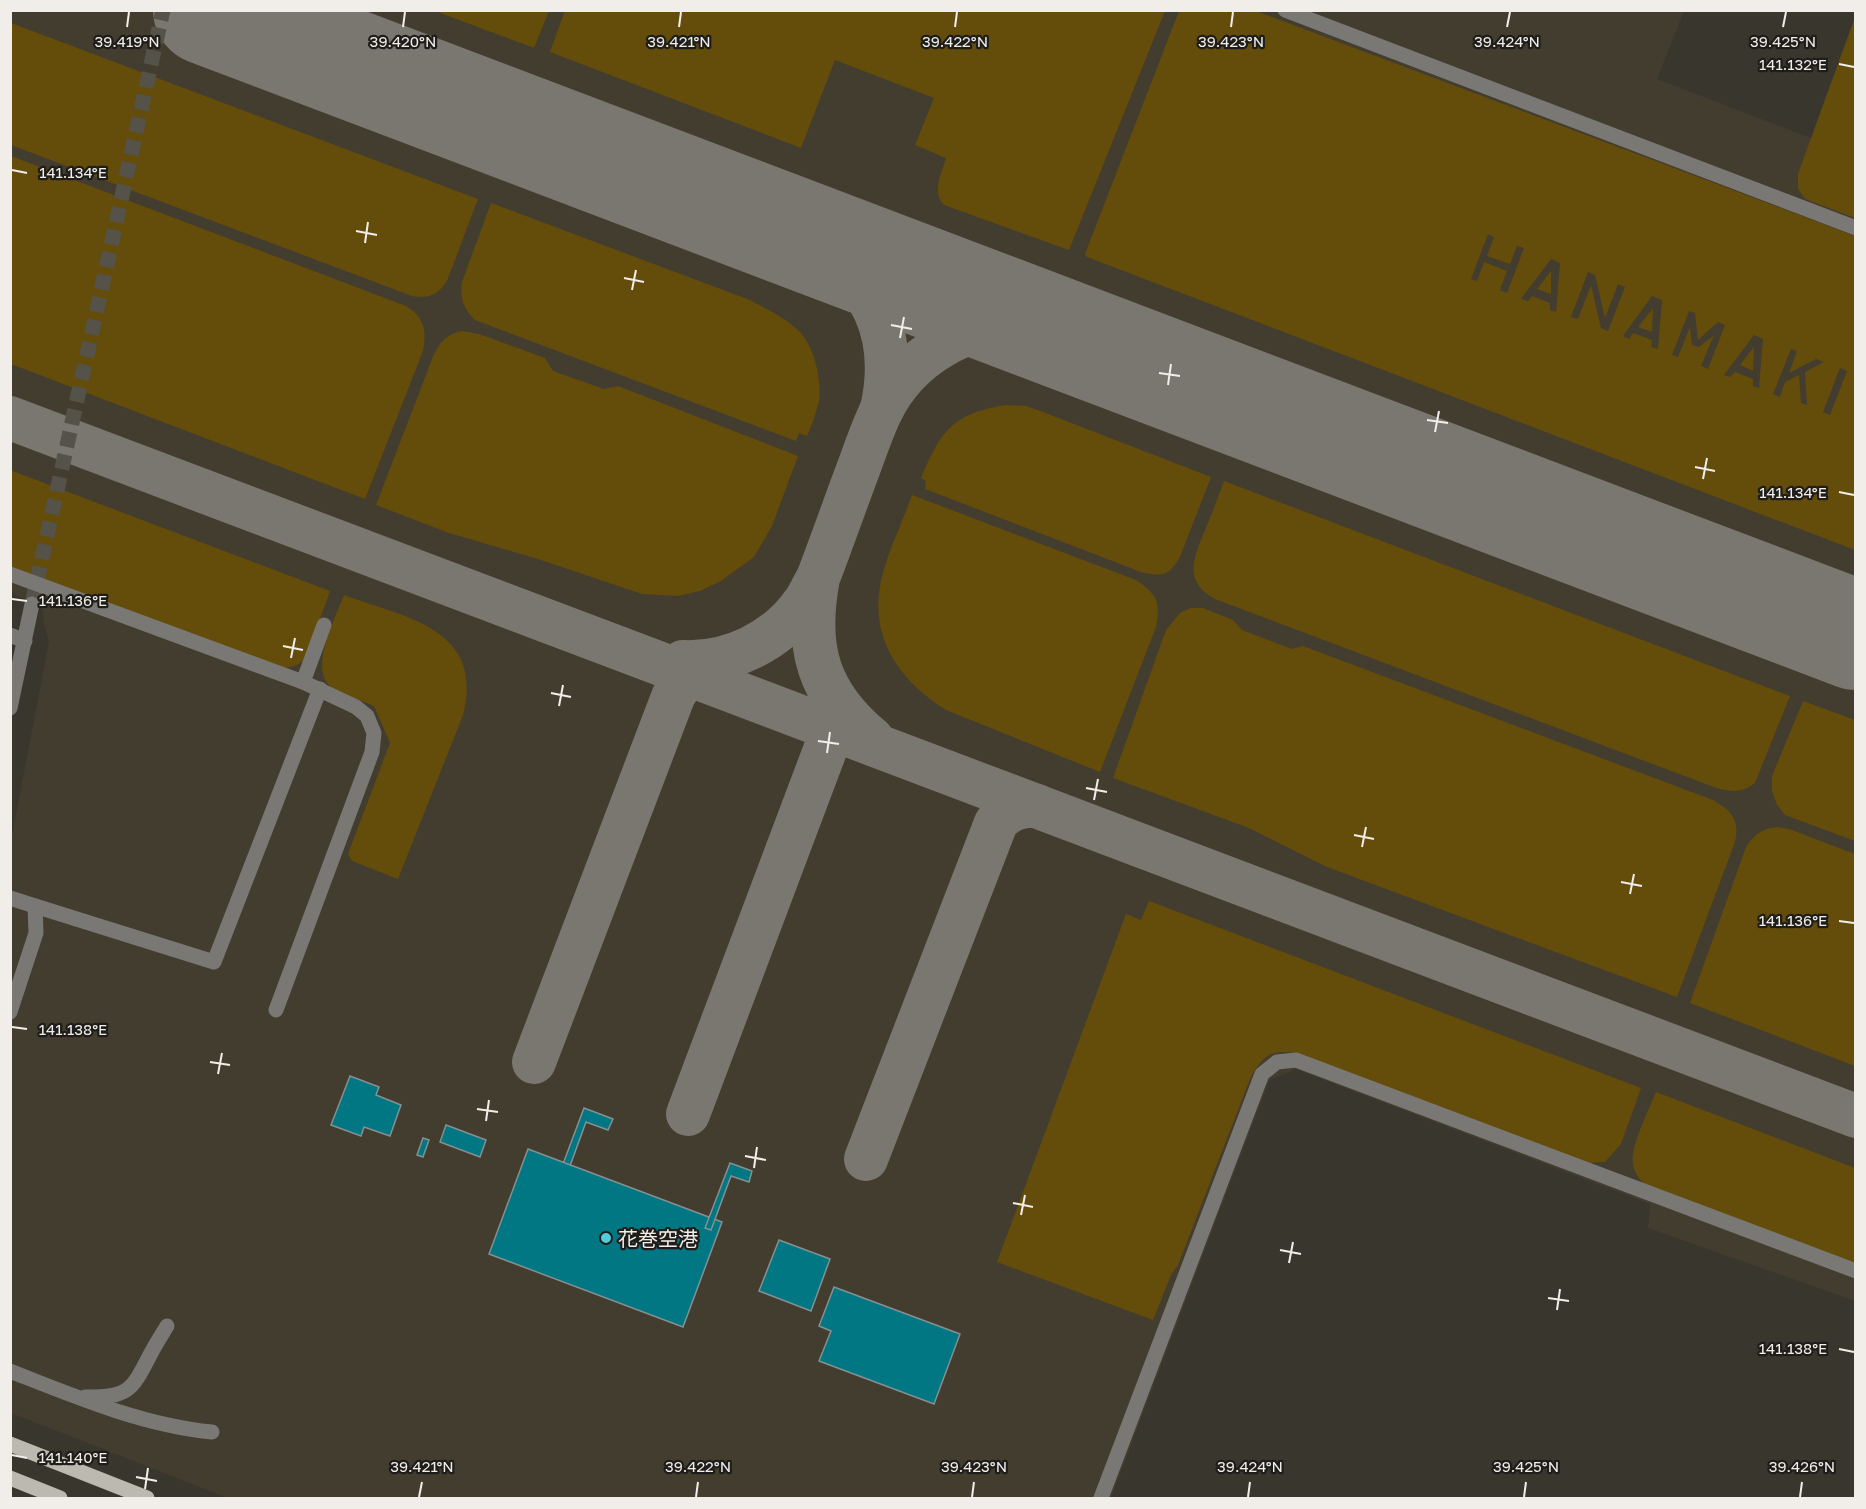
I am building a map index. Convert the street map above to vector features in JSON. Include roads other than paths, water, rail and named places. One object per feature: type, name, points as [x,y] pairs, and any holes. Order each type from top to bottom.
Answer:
[{"type":"main road","points":[[10,1444],[147,1498]]},
{"type":"main road","points":[[10,1478],[60,1498]]},
{"type":"street","points":[[1285,10],[1856,228]]},
{"type":"street","points":[[10,574],[303,682],[357,707],[368,716],[374,733],[372,752],[276,1010]]},
{"type":"street","points":[[10,708],[18,638],[32,604]]},
{"type":"street","points":[[303,682],[324,625]]},
{"type":"street","points":[[10,898],[214,962],[320,689]]},
{"type":"street","points":[[10,1012],[36,933],[35,906]]},
{"type":"street","points":[[1101,1498],[1262,1074],[1277,1062],[1296,1060],[1856,1272]]},
{"type":"street","points":[[78,1397],[124,1392],[135,1383],[167,1326]]},
{"type":"street","points":[[10,1371],[97,1405],[182,1429],[212,1432]]},
{"type":"tunnel","points":[[32,604],[163,10]]},
{"type":"place","name":"花巻空港","points":[[606,1238]]}]
